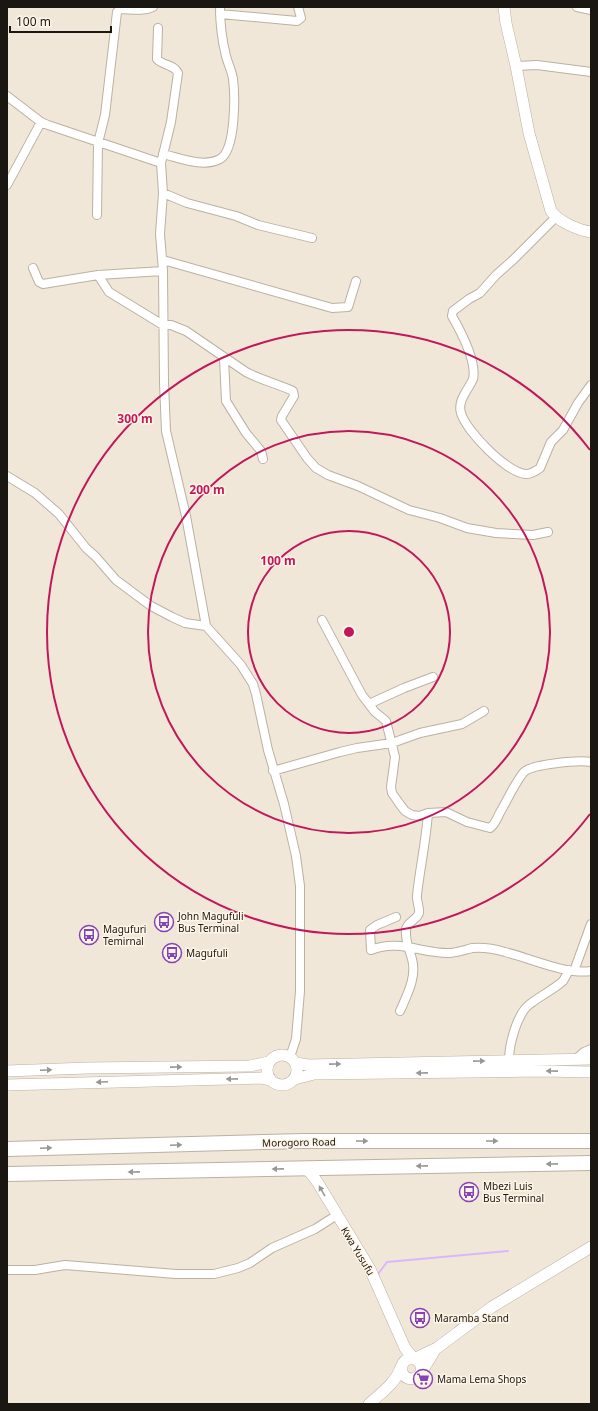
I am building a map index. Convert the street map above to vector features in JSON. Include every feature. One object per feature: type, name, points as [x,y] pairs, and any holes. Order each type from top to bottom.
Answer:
[{"type":"highway","name":"Morogoro Road","points":[[7,1149],[303,1141],[591,1141]]},
{"type":"highway","points":[[7,1174],[591,1164]]},
{"type":"street","points":[[134,7],[144,10]]},
{"type":"street","points":[[96,215],[98,143],[105,116],[117,12],[120,9],[136,11],[153,7]]},
{"type":"street","points":[[163,154],[195,162],[209,162],[220,159],[227,150],[235,112],[233,78],[224,46],[220,11],[297,21],[301,18],[298,7]]},
{"type":"street","points":[[504,7],[529,133],[551,211],[556,217],[589,234]]},
{"type":"street","points":[[577,7],[591,10]]},
{"type":"street","points":[[158,28],[157,59],[160,62],[175,68],[178,73],[171,122],[161,163],[163,193],[160,234],[163,271],[166,431],[186,516],[206,626],[241,665],[253,684],[260,706],[273,771],[290,828],[296,856],[300,886],[300,991],[293,1060],[297,1071],[295,1079]]},
{"type":"street","points":[[516,66],[538,65],[591,72]]},
{"type":"street","points":[[7,96],[41,122],[98,143],[104,143],[161,163]]},
{"type":"street","points":[[7,185],[41,122]]},
{"type":"street","points":[[163,193],[187,203],[312,238]]},
{"type":"street","points":[[556,217],[496,275],[480,293],[453,311],[452,316],[465,341],[473,369],[472,380],[461,403],[461,412],[479,440],[494,455],[521,473],[528,474],[540,468],[550,442],[563,430],[578,403],[591,385]]},
{"type":"street","points":[[162,260],[332,308],[348,307],[356,281]]},
{"type":"street","points":[[33,268],[39,282],[43,284],[98,275],[163,271]]},
{"type":"street","points":[[98,275],[109,292],[163,325],[171,325],[186,331],[224,359],[246,372],[293,391],[294,396],[281,420],[307,458],[322,472],[358,486],[409,510],[440,518],[467,528],[496,533],[533,535],[548,532]]},
{"type":"street","points":[[224,359],[226,401],[246,433],[261,451],[263,459]]},
{"type":"street","points":[[7,476],[35,493],[59,514],[86,548],[116,580],[151,606],[172,617],[184,622],[206,626]]},
{"type":"street","points":[[322,620],[362,695],[375,712],[386,721],[395,758],[391,787],[394,796],[405,811],[412,815],[420,816],[428,813],[446,812],[467,822],[490,828],[493,826],[525,770],[540,765],[580,761],[591,762]]},
{"type":"street","points":[[369,704],[433,677]]},
{"type":"street","points":[[273,771],[345,750],[392,743],[420,733],[462,724],[484,711]]},
{"type":"street","points":[[400,1011],[410,989],[413,968],[412,958],[407,947],[406,931],[407,926],[419,911],[416,899],[425,844],[428,813]]},
{"type":"street","points":[[396,917],[377,925],[370,930],[371,950],[385,946],[407,947],[449,953],[473,948],[495,949],[572,971],[591,971]]},
{"type":"street","points":[[509,1060],[509,1050],[523,1011],[531,1003],[563,980],[572,971],[591,924]]},
{"type":"street","points":[[576,1059],[584,1052],[591,1049]]},
{"type":"street","points":[[7,1071],[87,1068],[250,1066],[269,1062],[279,1055],[287,1056],[293,1060],[308,1065],[591,1059]]},
{"type":"street","points":[[269,1062],[267,1073],[274,1083],[281,1086],[289,1084],[295,1079],[314,1074],[542,1071],[591,1072]]},
{"type":"street","points":[[7,1085],[261,1078],[271,1080]]},
{"type":"street","name":"Kwa Yusufu","points":[[305,1168],[318,1183],[370,1269],[405,1348],[414,1359]]},
{"type":"street","points":[[7,1270],[35,1270],[65,1265],[176,1274],[214,1274],[238,1268],[272,1248],[315,1229],[337,1215]]},
{"type":"street","points":[[369,1404],[397,1377],[406,1360],[414,1359],[437,1348],[492,1307],[591,1247]]},
{"type":"street","name":"Kwa Yusufu","points":[[401,1339],[404,1353],[402,1366]]},
{"type":"street","points":[[380,1394],[417,1375],[437,1348]]},
{"type":"street","points":[[414,1359],[418,1360],[421,1365],[417,1375]]},
{"type":"street","points":[[402,1366],[402,1372],[405,1376],[417,1375]]},
{"type":"waterway","points":[[379,1277],[378,1274],[387,1262],[508,1251]]},
{"type":"waterway","points":[[504,1294],[509,1290]]},
{"type":"waterway","points":[[455,1328],[462,1322]]},
{"type":"place","name":"John Magufuli Bus Terminal","points":[[164,922]]},
{"type":"place","name":"Magufuri Temirnal","points":[[89,935]]},
{"type":"place","name":"Magufuli","points":[[172,953]]},
{"type":"place","name":"Mbezi Luis Bus Terminal","points":[[469,1192]]},
{"type":"place","name":"Maramba Stand","points":[[420,1318]]},
{"type":"place","name":"Mama Lema Shops","points":[[423,1379]]}]
